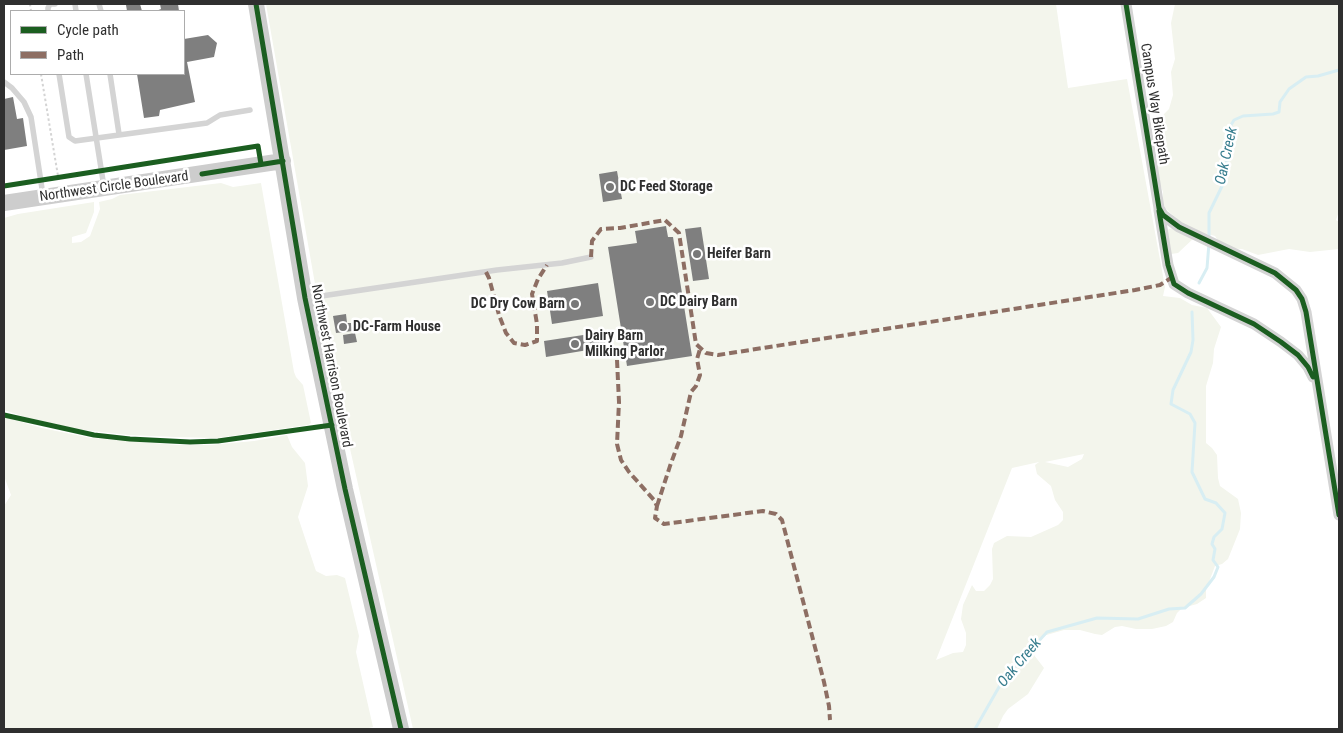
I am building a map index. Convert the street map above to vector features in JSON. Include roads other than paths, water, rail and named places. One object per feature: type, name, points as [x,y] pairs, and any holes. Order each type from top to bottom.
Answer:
[{"type":"main road","name":"Northwest Harrison Boulevard","points":[[256,4],[306,298],[345,489],[402,729]]},
{"type":"main road","name":"Northwest Circle Boulevard","points":[[4,203],[43,197],[60,186],[104,187],[283,161]]},
{"type":"street","name":"Campus Way Bikepath","points":[[1126,4],[1168,264],[1174,284],[1188,293],[1254,324],[1281,342],[1298,355],[1308,367],[1317,386]]},
{"type":"street","name":"Campus Way Bikepath","points":[[1159,208],[1168,220],[1194,236],[1275,273],[1296,290],[1302,299],[1306,312],[1339,515]]},
{"type":"lane","points":[[48,10],[50,4],[55,4]]},
{"type":"lane","points":[[58,75],[69,137],[75,141],[207,123],[220,115],[250,110]]},
{"type":"lane","points":[[86,75],[104,187]]},
{"type":"lane","points":[[110,75],[119,134]]},
{"type":"lane","points":[[4,82],[24,102],[30,117],[43,197]]},
{"type":"lane","points":[[306,298],[497,270],[562,263],[591,257]]},
{"type":"waterway","name":"Oak Creek","points":[[1209,237],[1209,213],[1225,180],[1224,167],[1228,159],[1231,125],[1234,120],[1243,116],[1279,112],[1280,102],[1289,89],[1306,77],[1318,76],[1339,70]]},
{"type":"waterway","name":"Oak Creek","points":[[1199,283],[1207,268],[1209,243]]},
{"type":"waterway","name":"Oak Creek","points":[[975,729],[1003,680],[1047,632],[1097,618],[1138,619],[1169,609],[1185,608],[1201,594],[1214,577],[1218,567],[1213,560],[1215,549],[1212,544],[1214,537],[1222,529],[1225,513],[1216,503],[1205,499],[1192,472],[1195,423],[1190,414],[1171,404],[1173,390],[1191,352],[1193,340],[1192,312]]},
{"type":"place","name":"DC Feed Storage","points":[[610,187]]},
{"type":"place","name":"Heifer Barn","points":[[697,254]]},
{"type":"place","name":"DC Dairy Barn","points":[[650,302]]},
{"type":"place","name":"DC Dry Cow Barn","points":[[575,304]]},
{"type":"place","name":"DC-Farm House","points":[[343,327]]},
{"type":"place","name":"Dairy Barn Milking Parlor","points":[[575,344]]}]
